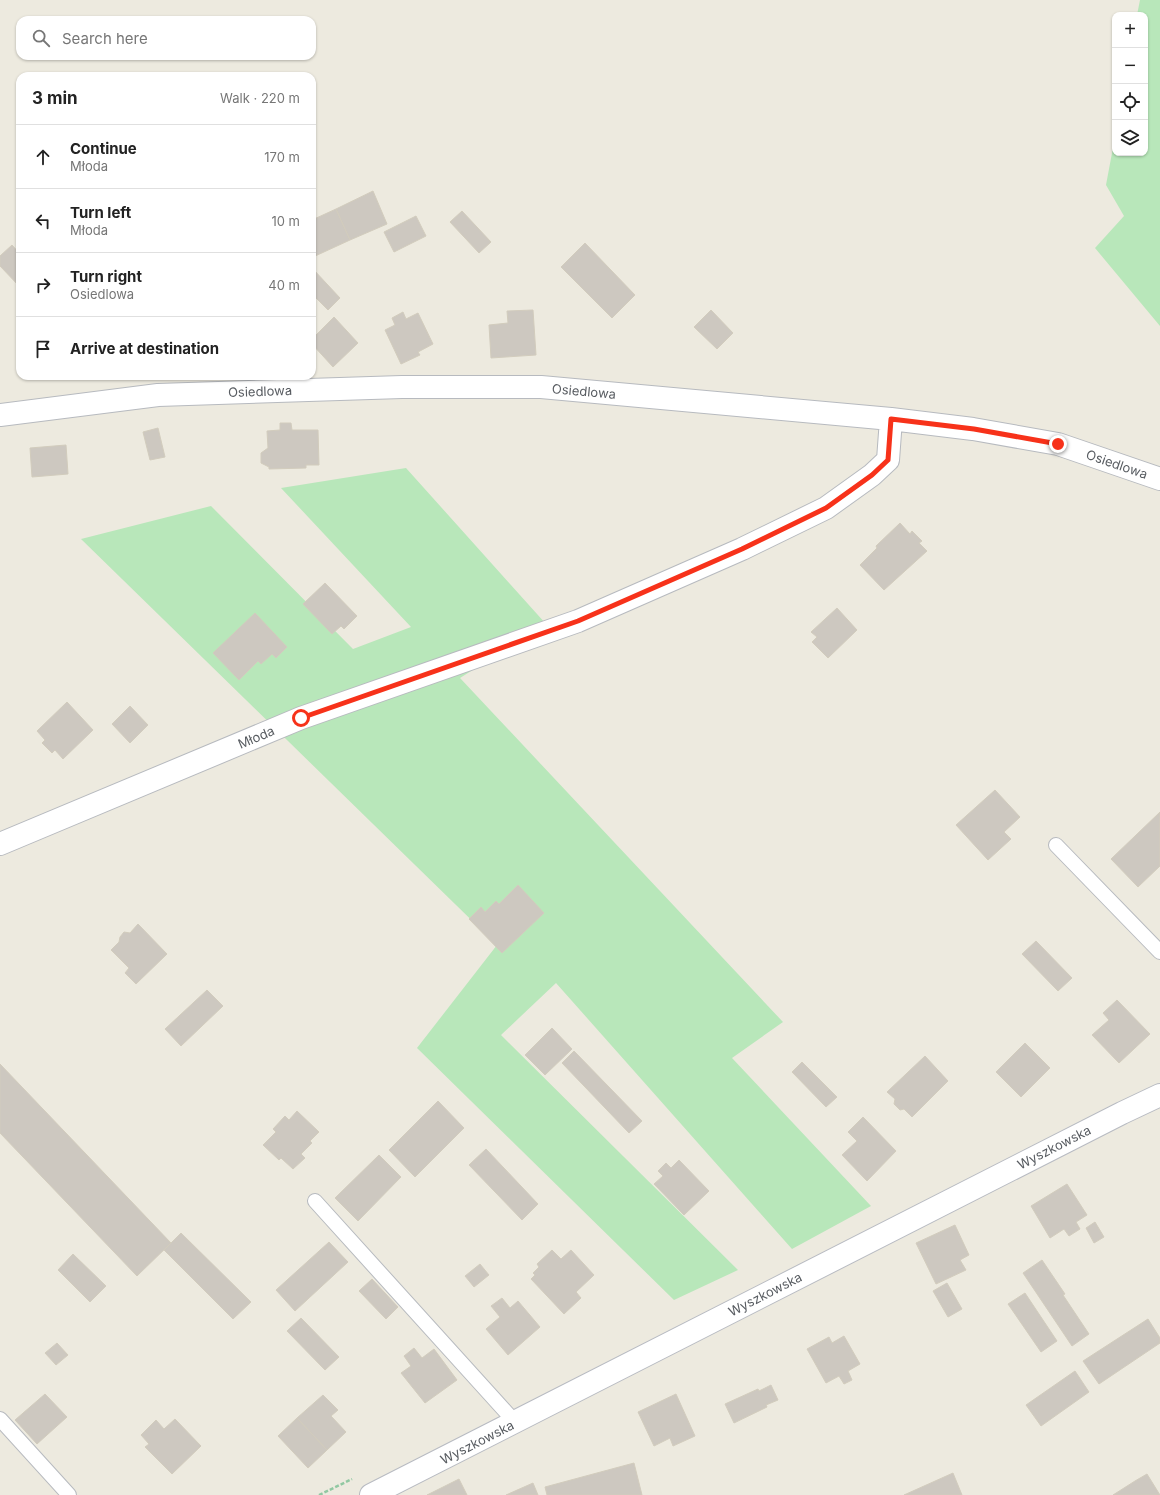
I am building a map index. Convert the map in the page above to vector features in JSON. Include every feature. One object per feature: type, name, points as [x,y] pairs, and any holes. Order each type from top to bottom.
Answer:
[{"type":"street","name":"Osiedlowa","points":[[0,415],[158,395],[402,387],[541,387],[891,419],[974,429],[1058,444],[1160,479]]},
{"type":"street","name":"Młoda","points":[[0,844],[301,718],[578,621],[742,549],[826,508],[872,475],[888,460],[891,419]]},
{"type":"street","name":"Wyszkowska","points":[[371,1495],[1160,1095]]},
{"type":"lane","points":[[1056,845],[1160,952]]},
{"type":"lane","points":[[315,1201],[515,1422]]},
{"type":"lane","points":[[0,1419],[69,1495]]},
{"type":"green space","points":[[1140,0],[1160,0],[1160,326],[1095,248],[1124,216],[1106,185],[1112,153],[1112,156],[1148,156],[1148,12],[1138,12]]},
{"type":"green space","points":[[406,468],[546,624],[460,678],[783,1022],[732,1058],[871,1206],[792,1249],[556,983],[501,1035],[738,1270],[674,1300],[417,1048],[497,945],[81,539],[211,506],[353,649],[411,627],[281,488]]},
{"type":"building","points":[[373,191],[387,224],[350,240],[336,209]]},
{"type":"building","points":[[336,209],[350,240],[316,256],[316,218]]},
{"type":"building","points":[[462,211],[491,242],[479,253],[450,222]]},
{"type":"building","points":[[416,216],[426,236],[394,252],[384,232]]},
{"type":"building","points":[[585,243],[635,295],[612,318],[561,267]]},
{"type":"building","points":[[12,245],[16,250],[16,283],[0,266],[0,256]]},
{"type":"building","points":[[316,272],[340,298],[328,310],[316,298]]},
{"type":"building","points":[[533,310],[536,355],[491,358],[489,325],[508,323],[507,311]]},
{"type":"building","points":[[711,310],[733,333],[717,349],[694,327]]},
{"type":"building","points":[[403,312],[406,319],[418,313],[433,344],[418,352],[420,355],[401,364],[385,330],[395,325],[392,318]]},
{"type":"building","points":[[334,317],[358,343],[333,367],[316,348],[316,335]]},
{"type":"building","points":[[280,423],[291,423],[292,430],[318,430],[319,465],[306,465],[306,468],[269,469],[269,467],[261,463],[261,453],[268,448],[267,431],[280,430]]},
{"type":"building","points":[[158,428],[165,457],[150,460],[143,432]]},
{"type":"building","points":[[66,445],[68,474],[32,477],[30,448]]},
{"type":"building","points":[[900,523],[910,534],[912,531],[922,541],[919,543],[927,551],[884,590],[860,565],[877,548],[876,546]]},
{"type":"building","points":[[325,583],[357,616],[344,629],[341,626],[332,634],[303,604]]},
{"type":"building","points":[[837,608],[857,630],[828,658],[812,642],[817,637],[811,632]]},
{"type":"building","points":[[255,613],[287,647],[276,658],[272,654],[261,664],[258,661],[239,680],[213,653]]},
{"type":"building","points":[[67,702],[93,730],[63,759],[55,750],[52,753],[42,743],[45,740],[37,731]]},
{"type":"building","points":[[130,706],[148,725],[130,743],[112,724]]},
{"type":"building","points":[[995,790],[1020,817],[1004,832],[1011,839],[988,860],[956,825]]},
{"type":"building","points":[[1160,812],[1160,866],[1138,887],[1111,859]]},
{"type":"building","points":[[518,885],[544,913],[502,953],[469,919],[481,907],[485,912],[496,901],[499,904]]},
{"type":"building","points":[[138,924],[167,954],[136,984],[125,973],[129,968],[111,950],[119,942],[120,937],[124,932],[130,933]]},
{"type":"building","points":[[1036,941],[1072,978],[1058,991],[1022,954]]},
{"type":"building","points":[[207,990],[223,1006],[181,1046],[165,1029]]},
{"type":"building","points":[[1117,1000],[1150,1034],[1119,1063],[1092,1035],[1109,1020],[1103,1013]]},
{"type":"building","points":[[552,1028],[572,1049],[545,1075],[525,1055]]},
{"type":"building","points":[[1025,1043],[1050,1068],[1021,1097],[996,1072]]},
{"type":"building","points":[[574,1051],[642,1121],[629,1133],[562,1063]]},
{"type":"building","points":[[925,1056],[948,1081],[912,1117],[904,1109],[900,1110],[894,1104],[895,1099],[887,1092]]},
{"type":"building","points":[[802,1062],[837,1097],[826,1107],[792,1072]]},
{"type":"building","points":[[0,1064],[171,1243],[137,1276],[0,1133]]},
{"type":"building","points":[[438,1101],[464,1128],[415,1177],[389,1150]]},
{"type":"building","points":[[297,1111],[319,1132],[310,1141],[312,1143],[301,1154],[305,1158],[293,1169],[281,1158],[279,1160],[263,1145],[276,1132],[273,1129],[285,1116],[289,1120]]},
{"type":"building","points":[[863,1117],[896,1151],[867,1181],[842,1155],[857,1141],[848,1132]]},
{"type":"building","points":[[486,1149],[538,1204],[522,1220],[469,1165]]},
{"type":"building","points":[[379,1155],[401,1177],[358,1221],[335,1198]]},
{"type":"building","points":[[679,1160],[709,1191],[684,1215],[654,1184],[663,1176],[658,1171],[666,1163],[671,1168]]},
{"type":"building","points":[[1067,1184],[1087,1215],[1076,1222],[1080,1229],[1069,1236],[1064,1229],[1050,1238],[1031,1206]]},
{"type":"building","points":[[1095,1222],[1104,1237],[1094,1243],[1086,1228]]},
{"type":"building","points":[[955,1225],[969,1255],[960,1260],[966,1270],[936,1284],[916,1243]]},
{"type":"building","points":[[181,1233],[251,1302],[233,1319],[164,1250]]},
{"type":"building","points":[[329,1242],[348,1262],[295,1311],[276,1290]]},
{"type":"building","points":[[552,1250],[561,1259],[571,1250],[594,1275],[576,1292],[581,1298],[564,1314],[531,1279],[535,1275],[533,1273],[539,1267],[537,1264]]},
{"type":"building","points":[[73,1254],[106,1286],[90,1302],[58,1270]]},
{"type":"building","points":[[1042,1260],[1089,1334],[1072,1346],[1023,1273]]},
{"type":"building","points":[[480,1264],[489,1275],[474,1287],[465,1276]]},
{"type":"building","points":[[372,1279],[398,1307],[386,1319],[359,1291]]},
{"type":"building","points":[[947,1283],[962,1309],[948,1317],[933,1291]]},
{"type":"building","points":[[1025,1293],[1057,1341],[1041,1352],[1008,1304]]},
{"type":"building","points":[[502,1298],[510,1308],[518,1301],[540,1327],[508,1355],[486,1329],[500,1317],[491,1306]]},
{"type":"building","points":[[301,1318],[339,1357],[325,1370],[287,1331]]},
{"type":"building","points":[[1148,1319],[1160,1338],[1160,1343],[1099,1384],[1083,1361]]},
{"type":"building","points":[[844,1336],[860,1364],[848,1371],[852,1380],[844,1384],[839,1376],[826,1383],[807,1349],[829,1337],[832,1343]]},
{"type":"building","points":[[57,1343],[68,1355],[56,1365],[45,1353]]},
{"type":"building","points":[[414,1348],[422,1358],[434,1349],[457,1380],[425,1403],[401,1373],[411,1366],[404,1356]]},
{"type":"building","points":[[1075,1371],[1089,1392],[1041,1426],[1026,1405]]},
{"type":"building","points":[[771,1385],[778,1400],[734,1423],[725,1404],[758,1389],[759,1391]]},
{"type":"building","points":[[45,1394],[67,1417],[37,1444],[15,1420]]},
{"type":"building","points":[[676,1394],[695,1436],[673,1446],[670,1438],[654,1446],[638,1412]]},
{"type":"building","points":[[323,1395],[338,1410],[331,1416],[346,1432],[327,1450],[297,1418]]},
{"type":"building","points":[[297,1418],[327,1450],[308,1468],[278,1436]]},
{"type":"building","points":[[175,1419],[201,1446],[172,1474],[145,1447],[149,1444],[141,1435],[156,1420],[164,1429]]},
{"type":"building","points":[[634,1463],[642,1495],[547,1495],[545,1487]]},
{"type":"building","points":[[953,1473],[962,1495],[904,1495]]},
{"type":"building","points":[[1147,1474],[1160,1495],[1113,1495],[1135,1481]]},
{"type":"building","points":[[459,1479],[467,1495],[427,1495]]},
{"type":"building","points":[[533,1483],[538,1495],[506,1495]]},
{"type":"route","points":[[301,718],[578,621],[742,549],[826,508],[872,475],[888,460],[891,419],[974,429],[1058,444]]}]
